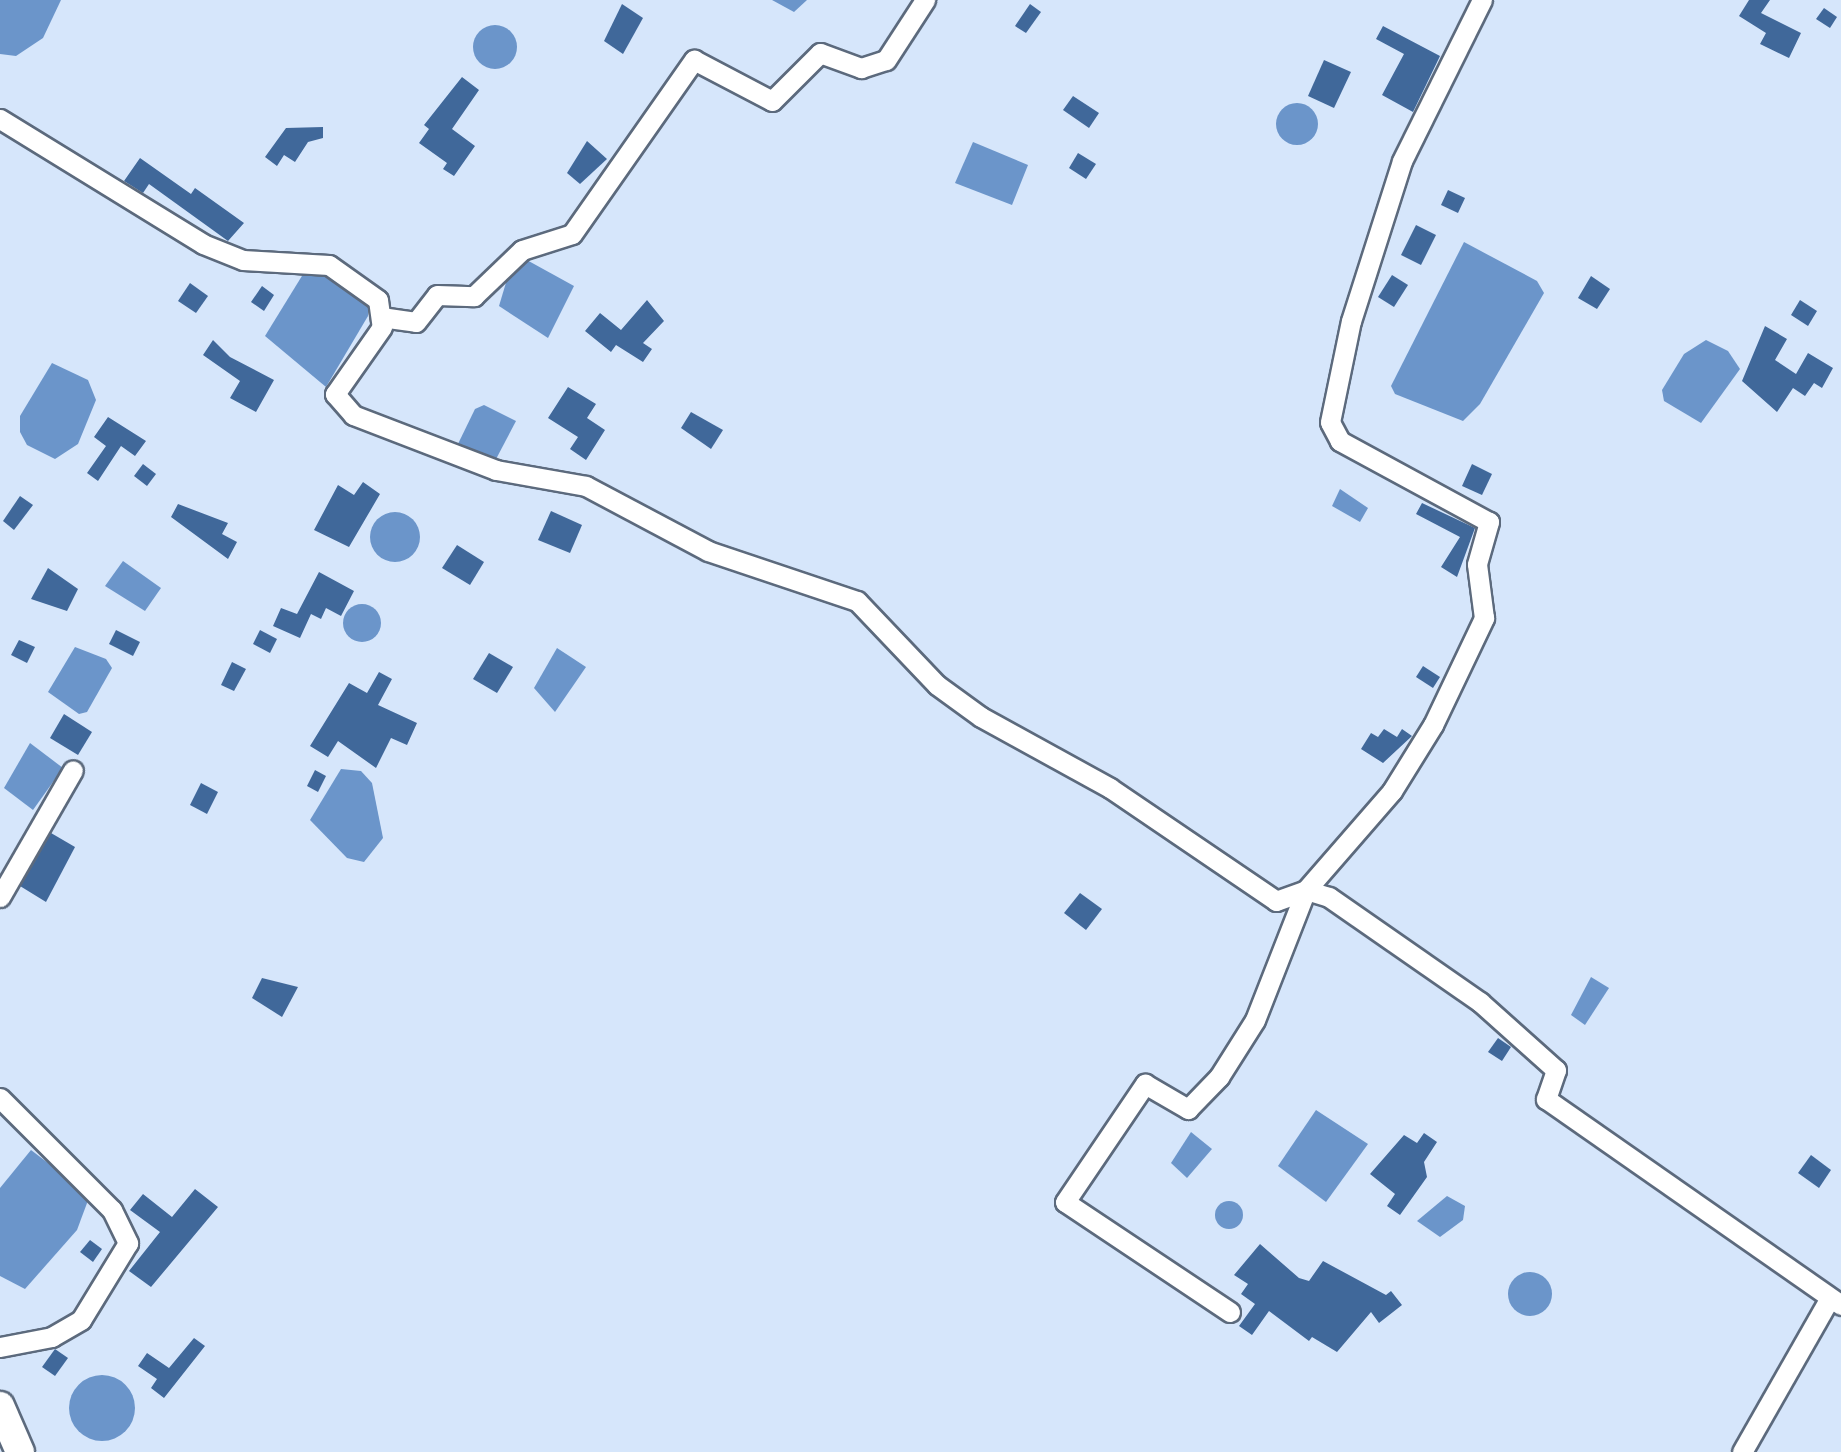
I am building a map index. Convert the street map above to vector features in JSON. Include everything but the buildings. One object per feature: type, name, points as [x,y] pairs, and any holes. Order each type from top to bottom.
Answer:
[{"type":"main road","points":[[0,1406],[20,1452]]},
{"type":"street","points":[[382,317],[416,322],[437,295],[474,296],[522,250],[572,234],[694,60],[772,101],[786,94],[820,54],[861,68],[886,60],[925,0]]},
{"type":"street","points":[[1230,1312],[1065,1202],[1146,1084],[1188,1109],[1219,1077],[1255,1020],[1306,890],[1392,790],[1433,724],[1484,618],[1477,564],[1489,522],[1340,442],[1330,422],[1351,321],[1402,161],[1482,0]]},
{"type":"street","points":[[0,119],[203,244],[243,260],[329,265],[378,300],[382,327],[335,394],[353,415],[496,470],[586,486],[708,551],[857,601],[937,685],[981,717],[1110,788],[1276,901],[1306,890],[1329,897],[1480,1002],[1556,1070],[1546,1099],[1836,1301],[1742,1452]]},
{"type":"street","points":[[0,897],[73,770]]},
{"type":"street","points":[[0,1098],[112,1210],[128,1243],[81,1320],[52,1337],[0,1347]]},
{"type":"water","points":[[0,0],[61,0],[43,38],[16,56],[0,54]]},
{"type":"water","points":[[772,0],[807,0],[794,12]]},
{"type":"water","points":[[495,25],[504,26],[511,31],[516,38],[516,56],[511,63],[504,68],[495,69],[486,68],[479,63],[474,56],[473,47],[474,38],[479,31],[486,26]]},
{"type":"water","points":[[1297,103],[1312,109],[1318,124],[1312,139],[1297,145],[1282,139],[1276,124],[1282,109]]},
{"type":"water","points":[[973,142],[1028,165],[1012,205],[955,183]]},
{"type":"water","points":[[1464,242],[1537,281],[1544,293],[1480,404],[1463,421],[1395,394],[1391,386]]},
{"type":"water","points":[[525,259],[574,286],[548,338],[499,306],[511,266]]},
{"type":"water","points":[[305,271],[331,277],[368,300],[368,316],[326,387],[265,336]]},
{"type":"water","points":[[1706,340],[1728,351],[1740,369],[1701,423],[1664,401],[1662,390],[1684,354]]},
{"type":"water","points":[[52,363],[88,380],[96,400],[78,444],[55,459],[27,445],[20,432],[20,416]]},
{"type":"water","points":[[484,405],[516,421],[495,461],[456,448],[475,409]]},
{"type":"water","points":[[1340,489],[1368,508],[1360,522],[1332,506]]},
{"type":"water","points":[[395,512],[413,519],[420,537],[413,555],[395,562],[377,555],[370,537],[377,519]]},
{"type":"water","points":[[123,561],[161,588],[145,611],[105,586]]},
{"type":"water","points":[[362,604],[375,610],[381,623],[375,636],[362,642],[349,636],[343,623],[349,610]]},
{"type":"water","points":[[75,647],[106,659],[112,668],[87,712],[79,714],[48,692]]},
{"type":"water","points":[[557,648],[586,667],[555,712],[534,688]]},
{"type":"water","points":[[30,743],[63,768],[33,810],[4,788]]},
{"type":"water","points":[[341,769],[361,771],[372,783],[383,838],[364,862],[347,858],[310,820]]},
{"type":"water","points":[[1591,977],[1609,988],[1585,1025],[1571,1015]]},
{"type":"water","points":[[1316,1110],[1368,1144],[1326,1202],[1278,1166]]},
{"type":"water","points":[[1191,1132],[1212,1149],[1187,1178],[1171,1163]]},
{"type":"water","points":[[31,1150],[90,1195],[77,1230],[25,1289],[0,1276],[0,1188]]},
{"type":"water","points":[[1447,1196],[1465,1206],[1463,1220],[1440,1237],[1417,1221]]},
{"type":"water","points":[[1229,1201],[1239,1205],[1243,1215],[1239,1225],[1229,1229],[1219,1225],[1215,1215],[1219,1205]]},
{"type":"water","points":[[1530,1272],[1546,1278],[1552,1294],[1546,1310],[1530,1316],[1514,1310],[1508,1294],[1514,1278]]},
{"type":"water","points":[[102,1375],[115,1377],[125,1385],[133,1395],[133,1421],[125,1431],[115,1439],[102,1441],[89,1439],[79,1431],[71,1421],[69,1408],[71,1395],[79,1385],[89,1377]]}]
